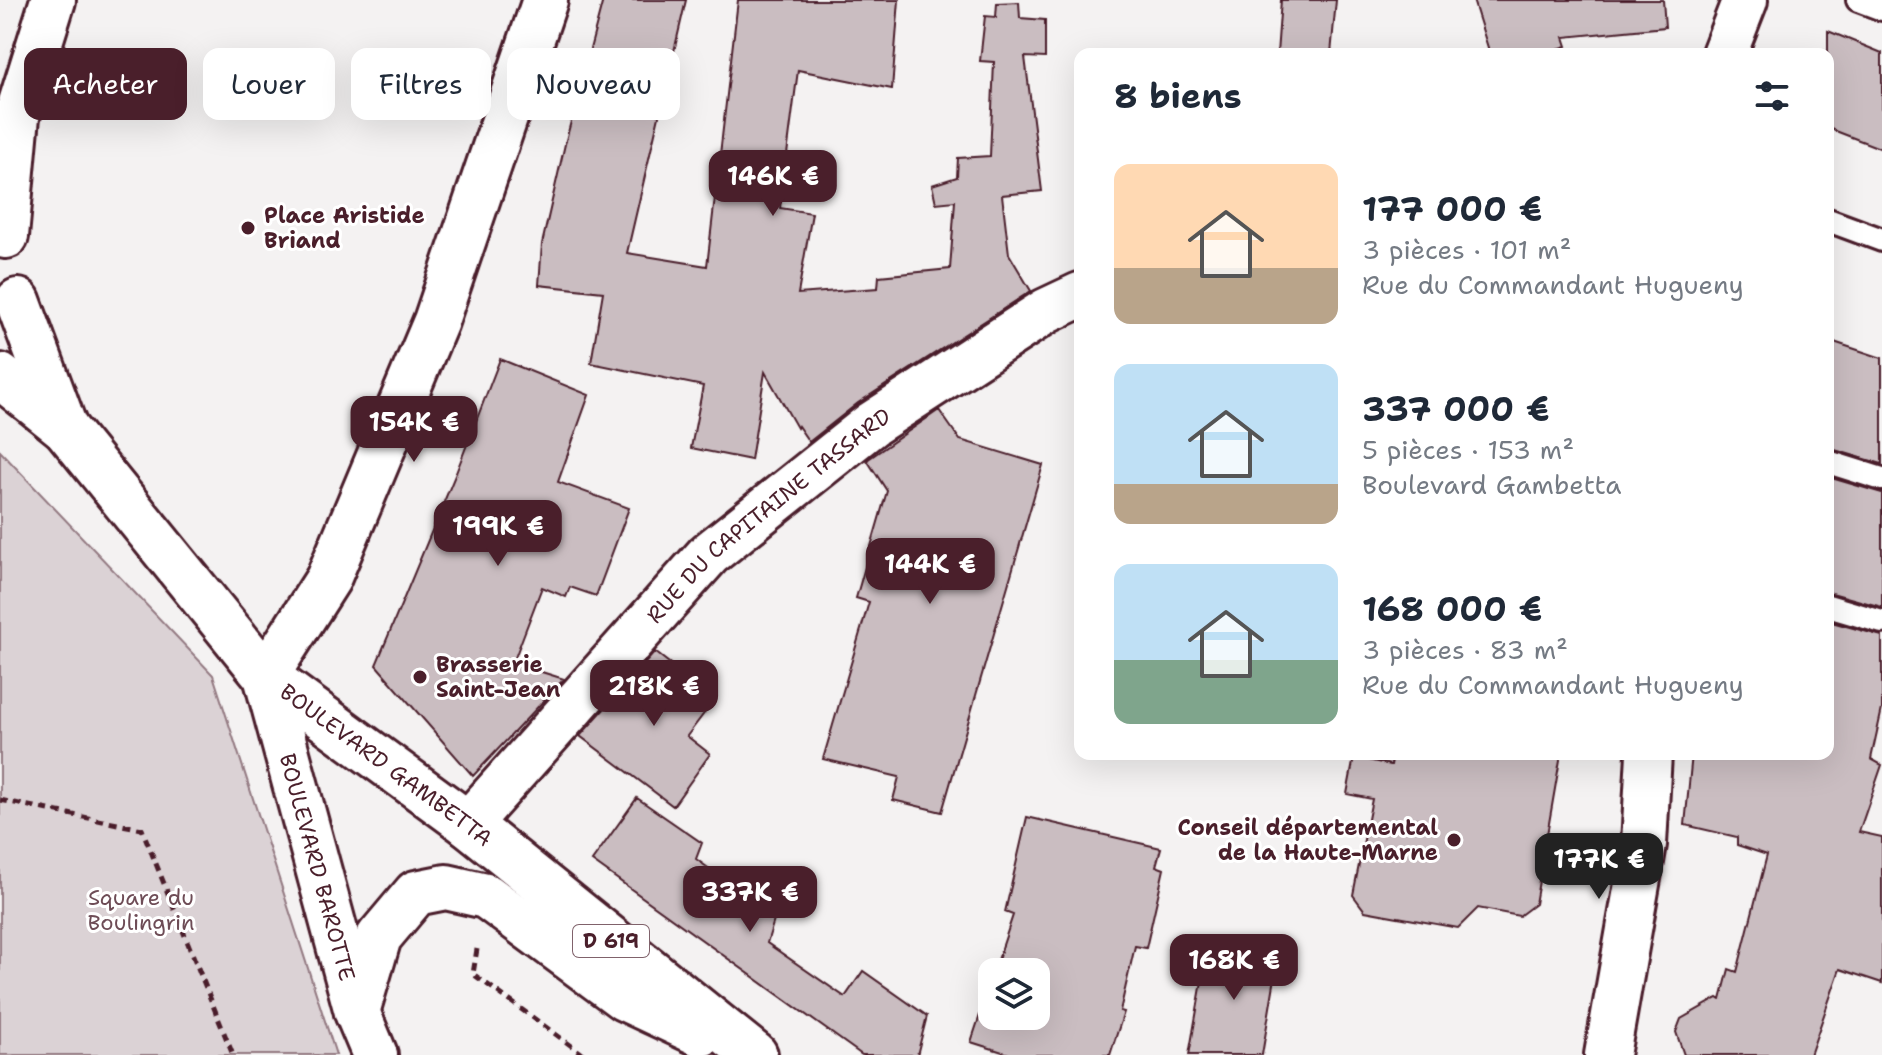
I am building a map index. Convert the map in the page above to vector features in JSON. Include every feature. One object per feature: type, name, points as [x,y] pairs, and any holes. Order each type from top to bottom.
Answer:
[{"type":"main road","points":[[9,314],[22,284],[22,266],[16,250],[3,233],[8,127],[53,0]]},
{"type":"main road","points":[[266,676],[328,579],[436,321],[545,0]]},
{"type":"main road","points":[[1726,48],[1745,0]]},
{"type":"main road","name":"RUE DU CAPITAINE TASSARD","points":[[468,824],[709,554],[872,424],[1046,311],[1074,298]]},
{"type":"main road","name":"BOULEVARD GAMBETTA","points":[[9,314],[65,428]]},
{"type":"main road","name":"BOULEVARD GAMBETTA","points":[[0,376],[65,428],[266,676],[468,824],[755,1055]]},
{"type":"main road","name":"BOULEVARD BAROTTE","points":[[266,676],[357,1012],[375,1055]]},
{"type":"main road","points":[[1607,1055],[1644,844],[1649,760]]},
{"type":"main road","points":[[357,1012],[379,937],[416,893],[446,887],[486,896],[624,998],[747,1055]]},
{"type":"lane","points":[[1858,0],[1882,9]]},
{"type":"lane","points":[[1834,222],[1882,240]]},
{"type":"lane","points":[[1834,464],[1882,479]]},
{"type":"lane","points":[[1834,608],[1882,622]]},
{"type":"path","points":[[0,800],[142,829],[233,1055]]},
{"type":"green space","name":"Square du Boulingrin","points":[[0,451],[213,675],[336,1055],[0,1055]]},
{"type":"building","points":[[603,0],[686,0],[675,48],[590,48]]},
{"type":"building","points":[[738,0],[899,0],[892,89],[798,70],[780,208],[812,213],[798,294],[878,288],[879,276],[950,269],[955,201],[936,203],[932,185],[957,177],[958,158],[990,156],[994,62],[980,61],[985,16],[996,17],[997,3],[1019,2],[1020,18],[1045,20],[1045,58],[1025,57],[1042,191],[1002,195],[1009,254],[1031,291],[858,403],[809,442],[797,428],[765,372],[751,460],[691,448],[703,386],[591,363],[603,292],[539,285],[542,244],[571,120],[658,120],[627,253],[707,266]]},
{"type":"building","points":[[1281,0],[1336,0],[1332,48],[1277,48]]},
{"type":"building","points":[[1473,0],[1663,0],[1665,27],[1564,37],[1567,46],[1560,48],[1488,48]]},
{"type":"building","points":[[1828,31],[1882,53],[1882,149],[1834,130],[1834,48],[1828,48]]},
{"type":"building","points":[[1834,342],[1882,358],[1882,464],[1834,450]]},
{"type":"building","points":[[500,359],[589,395],[558,482],[629,508],[596,596],[570,587],[566,597],[542,587],[513,663],[564,679],[473,776],[376,665]]},
{"type":"building","points":[[939,410],[960,440],[1043,465],[942,812],[893,800],[899,777],[823,759],[869,602],[856,598],[887,491],[867,460]]},
{"type":"building","points":[[1834,479],[1882,493],[1882,607],[1834,594]]},
{"type":"building","points":[[1834,623],[1882,636],[1882,709],[1871,759],[1882,765],[1859,832],[1882,837],[1882,983],[1840,969],[1810,1055],[1684,1055],[1676,1032],[1681,1019],[1718,998],[1721,1000],[1729,969],[1737,972],[1767,855],[1737,845],[1737,837],[1685,825],[1691,760],[1834,760]]},
{"type":"building","points":[[655,652],[715,699],[687,736],[710,754],[673,806],[580,736]]},
{"type":"building","name":"Conseil départemental de la Haute-Marne","points":[[1353,760],[1391,765],[1392,760],[1560,760],[1535,904],[1519,916],[1478,908],[1458,928],[1365,911],[1353,895],[1372,799],[1347,794]]},
{"type":"building","points":[[637,798],[702,843],[696,859],[775,917],[767,943],[845,997],[863,971],[927,1016],[917,1055],[862,1055],[592,861]]},
{"type":"building","points":[[1027,817],[1161,848],[1156,866],[1164,869],[1146,948],[1135,946],[1120,1011],[1124,1012],[1110,1055],[1012,1055],[971,1042],[978,1021],[978,1030],[1050,1030],[1050,958],[999,958],[1013,915],[1005,912]]},
{"type":"building","points":[[1209,942],[1279,954],[1262,1055],[1189,1055]]},
{"type":"place","name":"Place Aristide Briand","points":[[248,228]]},
{"type":"place","name":"Brasserie Saint-Jean","points":[[420,677]]},
{"type":"place","name":"Conseil départemental de la Haute-Marne","points":[[1454,840]]}]
